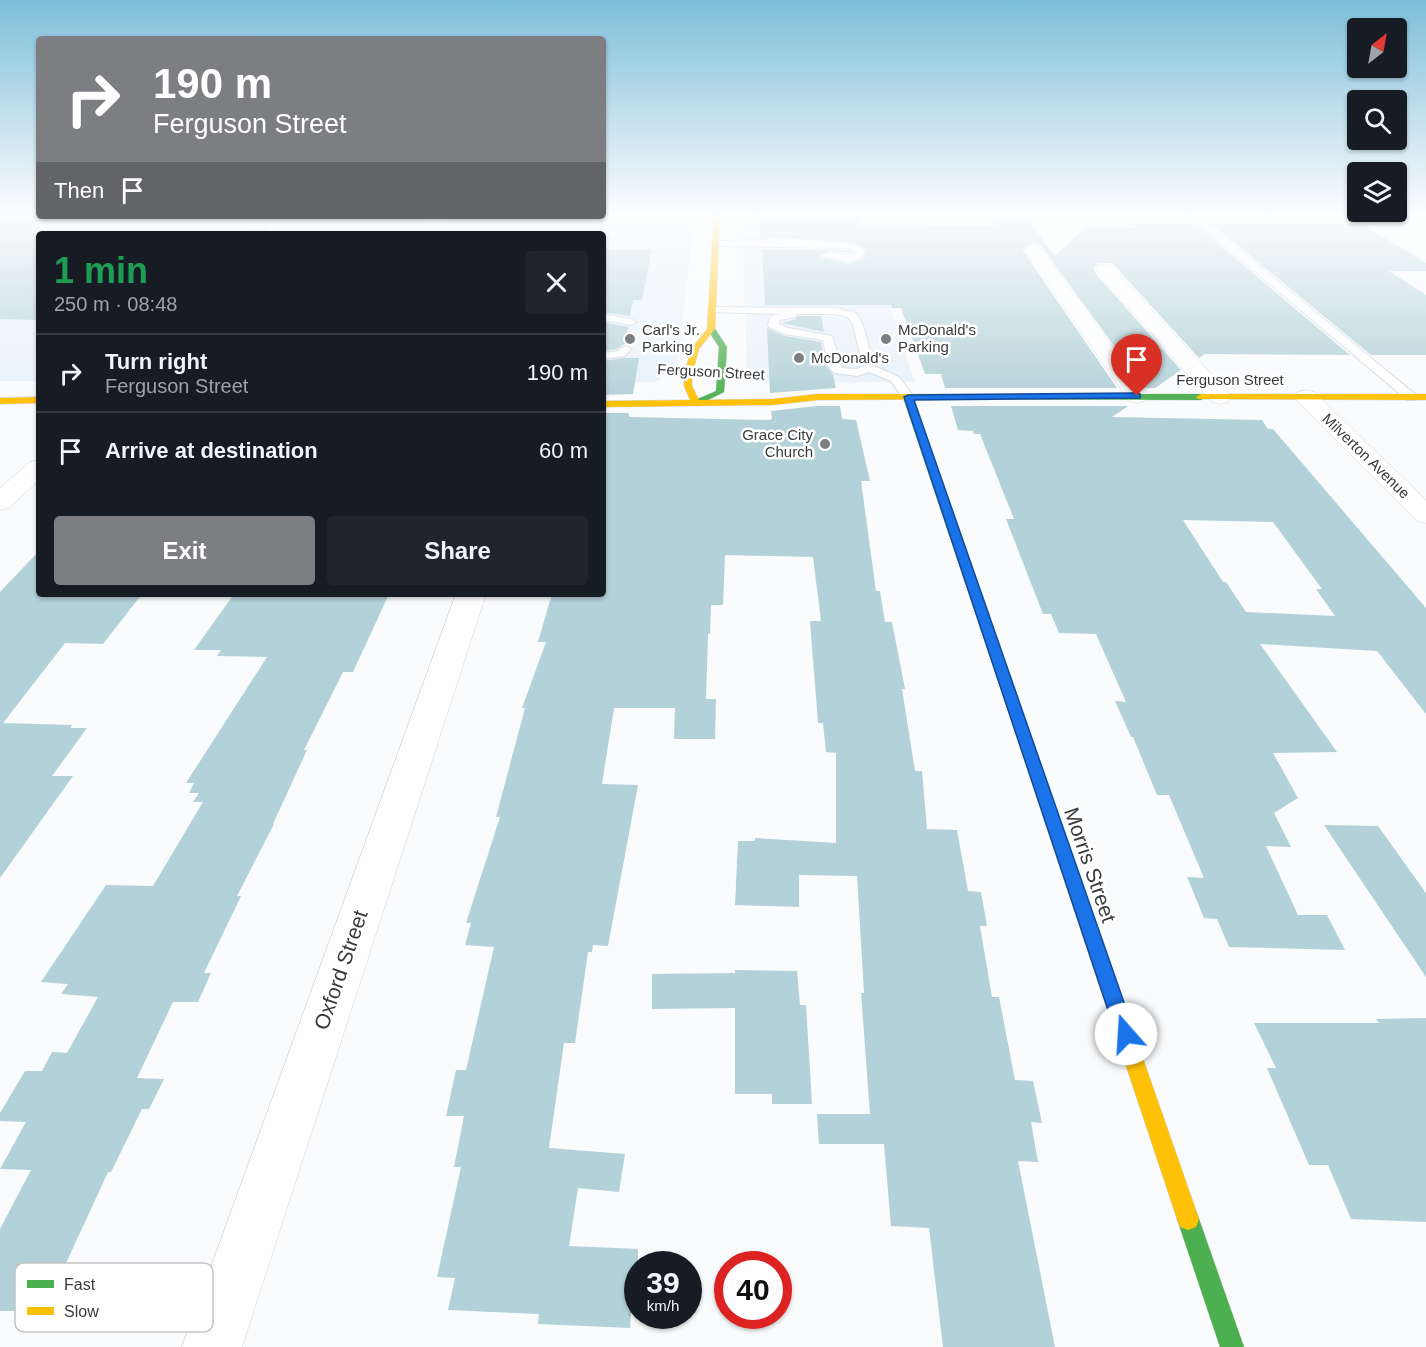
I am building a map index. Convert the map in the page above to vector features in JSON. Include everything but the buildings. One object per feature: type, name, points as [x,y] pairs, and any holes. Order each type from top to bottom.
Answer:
[{"type":"street","points":[[711,329],[723,346],[720,392],[696,403],[683,386],[695,349],[711,329],[715,277]]},
{"type":"street","points":[[1052,277],[1137,396]]},
{"type":"street","points":[[1111,277],[1220,397]]},
{"type":"street","name":"Ferguson Street","points":[[683,386],[720,392],[785,392],[817,397]]},
{"type":"street","points":[[0,387],[36,387]]},
{"type":"street","name":"Ferguson Street","points":[[606,404],[773,402],[817,397],[1426,397]]},
{"type":"street","name":"Morris Street","points":[[908,397],[1232,1347]]},
{"type":"street","name":"Milverton Avenue","points":[[1306,397],[1426,514]]},
{"type":"street","points":[[0,401],[36,400]]},
{"type":"street","points":[[0,502],[36,471]]},
{"type":"street","name":"Oxford Street","points":[[212,1347],[470,597]]},
{"type":"lane","points":[[1267,277],[1411,397]]},
{"type":"lane","points":[[713,310],[836,311],[852,315],[859,328],[867,370]]},
{"type":"lane","points":[[859,328],[814,315],[775,318],[772,324],[781,330],[813,333],[828,338],[836,369],[847,373],[867,370],[895,379],[908,397]]},
{"type":"lane","points":[[606,318],[631,322]]},
{"type":"lane","points":[[606,356],[621,354],[626,349]]},
{"type":"shaded area","points":[[0,277],[36,277],[36,381],[0,381]]},
{"type":"shaded area","points":[[606,277],[687,277],[678,365],[656,382],[606,382]]},
{"type":"shaded area","points":[[744,277],[880,277],[915,382],[765,383],[747,372]]},
{"type":"traffic: fast","points":[[696,403],[720,392],[723,347],[711,329]]},
{"type":"traffic: fast","points":[[908,397],[1022,732]]},
{"type":"traffic: fast","points":[[967,397],[1201,397]]},
{"type":"traffic: fast","points":[[1188,1219],[1232,1347]]},
{"type":"traffic: slow","points":[[696,403],[688,386],[688,375],[695,349],[711,329],[714,277]]},
{"type":"traffic: slow","points":[[606,404],[773,402],[817,397],[967,397]]},
{"type":"traffic: slow","points":[[1201,397],[1426,397]]},
{"type":"traffic: slow","points":[[0,401],[36,400]]},
{"type":"traffic: slow","points":[[1022,732],[1188,1219]]},
{"type":"place","name":"Carl's Jr. Parking","points":[[630,339]]},
{"type":"place","name":"McDonald's Parking","points":[[886,339]]},
{"type":"place","name":"McDonald's","points":[[799,358]]},
{"type":"place","name":"Grace City Church","points":[[825,444]]},
{"type":"route","points":[[1126,1034],[908,397],[1137,396]]}]
